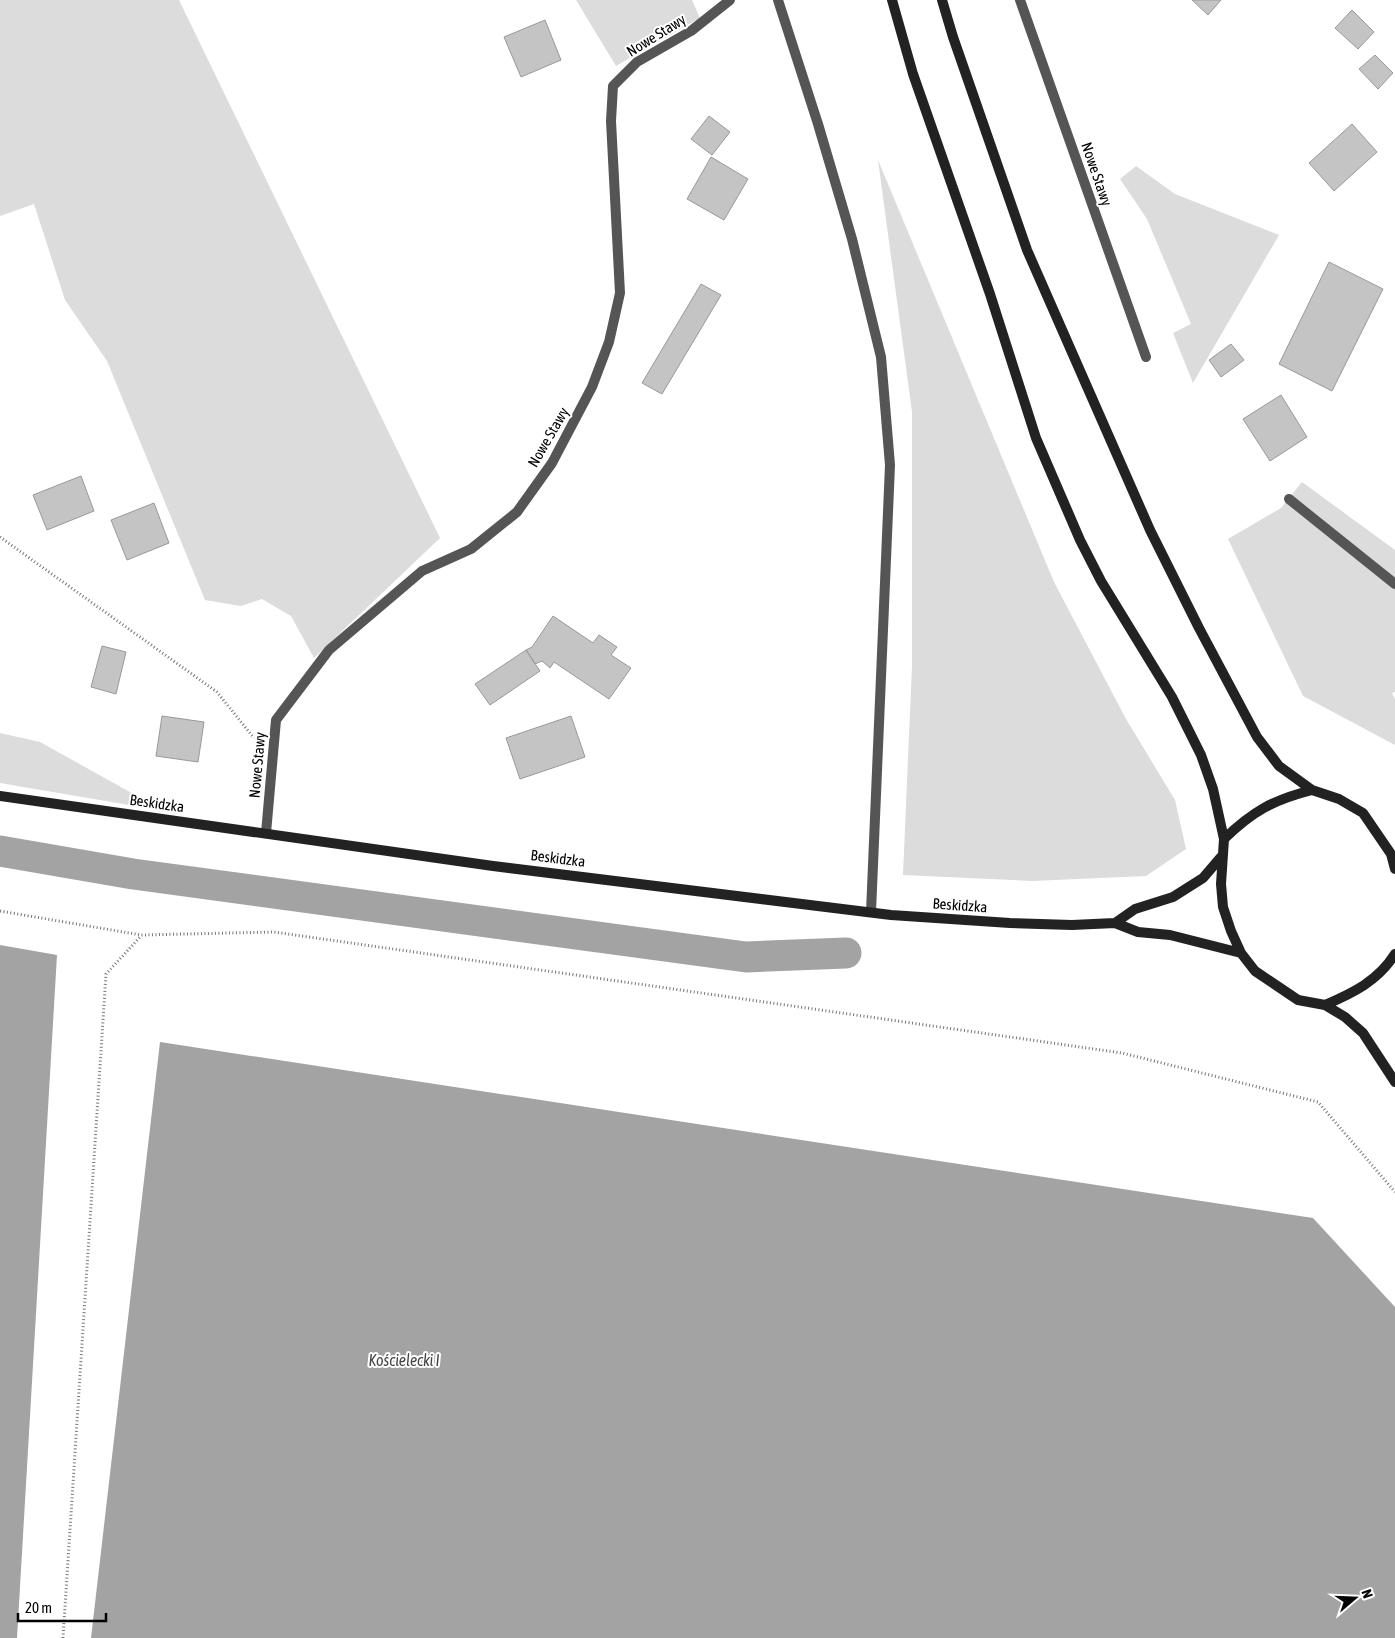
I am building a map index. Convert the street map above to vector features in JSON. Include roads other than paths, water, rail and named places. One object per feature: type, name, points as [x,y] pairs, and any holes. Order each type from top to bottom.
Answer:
[{"type":"main road","points":[[892,0],[913,74],[990,294],[1036,438],[1080,540],[1101,581],[1172,697],[1201,755],[1213,789],[1224,839],[1221,858],[1223,907],[1242,953],[1255,971],[1278,988],[1298,1000],[1325,1005],[1345,1017],[1364,1033],[1395,1082]]},
{"type":"main road","points":[[942,0],[1027,250],[1150,530],[1257,737],[1279,766],[1312,790],[1339,799],[1362,813],[1393,854],[1395,869]]},
{"type":"main road","points":[[1224,839],[1261,807],[1283,797],[1312,790]]},
{"type":"main road","name":"Beskidzka","points":[[0,796],[493,866],[872,912],[1019,923],[1072,925],[1115,923],[1138,932],[1170,935],[1242,953]]},
{"type":"main road","points":[[1115,923],[1135,909],[1173,897],[1203,878],[1221,858]]},
{"type":"main road","points":[[1325,1005],[1365,986],[1385,970],[1395,954]]},
{"type":"street","name":"Nowe Stawy","points":[[266,833],[276,720],[329,650],[422,571],[471,549],[517,512],[552,463],[592,388],[609,342],[620,293],[611,121],[613,86],[637,62],[691,31],[730,0]]},
{"type":"street","points":[[778,0],[844,212],[881,356],[890,465],[872,912]]},
{"type":"street","name":"Nowe Stawy","points":[[1020,0],[1146,357]]},
{"type":"street","points":[[1289,499],[1395,584]]},
{"type":"water","points":[[0,945],[57,955],[17,1638],[0,1638]]},
{"type":"water","name":"Kościelecki I","points":[[160,1042],[1313,1218],[1395,1307],[1395,1638],[91,1638]]},
{"type":"waterway","points":[[0,851],[133,874],[746,957],[846,953]]}]
